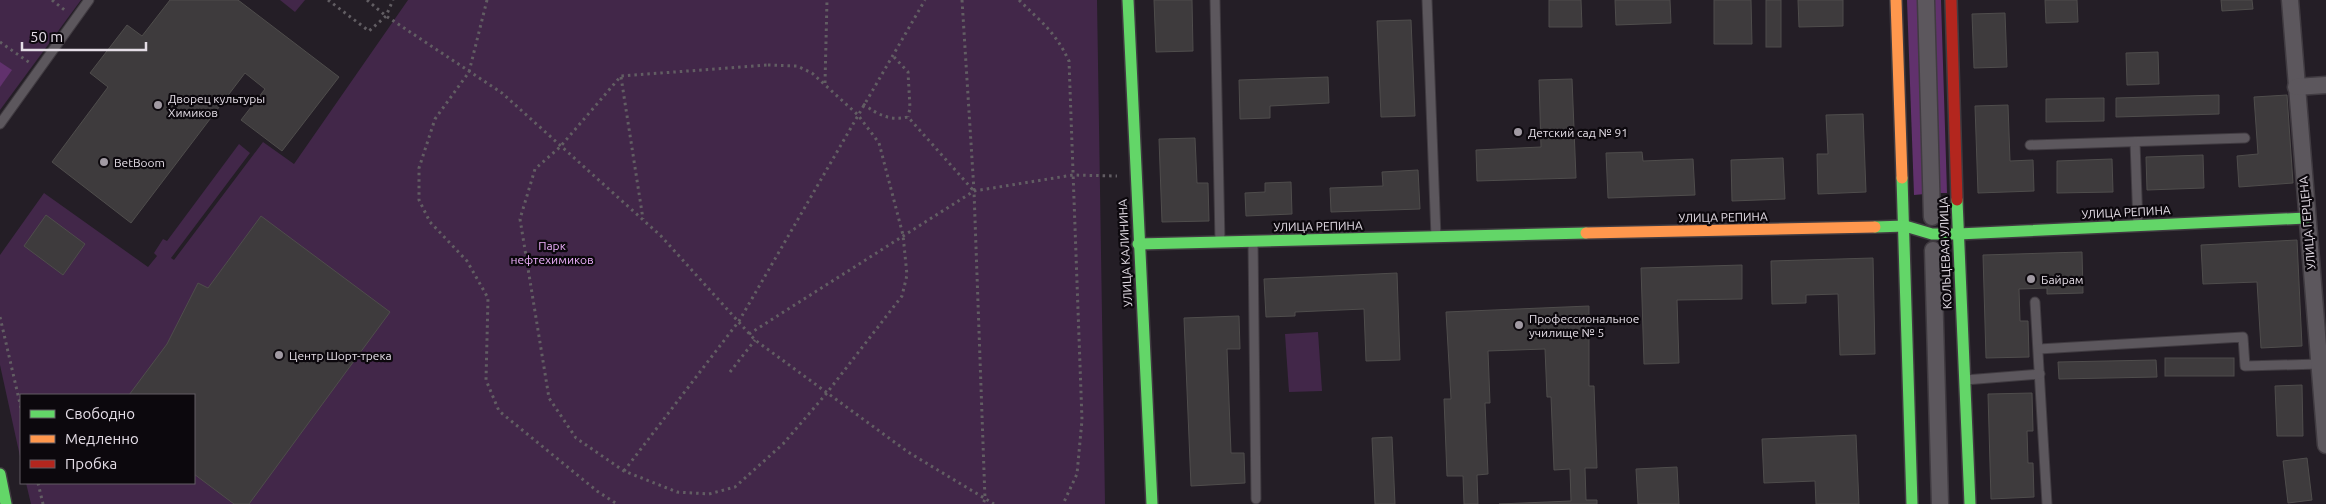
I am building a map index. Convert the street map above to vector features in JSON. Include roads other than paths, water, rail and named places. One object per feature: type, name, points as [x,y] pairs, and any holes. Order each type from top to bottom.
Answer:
[{"type":"street","name":"УЛИЦА КАЛИНИНА","points":[[1128,0],[1138,244],[1152,504]]},
{"type":"street","points":[[1896,0],[1905,226],[1912,504]]},
{"type":"street","points":[[1926,0],[1932,217]]},
{"type":"street","name":"КОЛЬЦЕВАЯ УЛИЦА","points":[[1951,0],[1958,234],[1970,504]]},
{"type":"street","name":"УЛИЦА ГЕРЦЕНА","points":[[2290,0],[2306,218],[2326,445]]},
{"type":"street","points":[[2296,87],[2326,85]]},
{"type":"street","name":"УЛИЦА РЕПИНА","points":[[1138,244],[1905,226],[1932,234],[1958,234],[2306,218]]},
{"type":"street","points":[[1933,250],[1940,504]]},
{"type":"street","points":[[0,474],[6,504]]},
{"type":"lane","points":[[0,124],[89,0]]},
{"type":"lane","points":[[1215,0],[1220,242]]},
{"type":"lane","points":[[1427,0],[1436,237]]},
{"type":"lane","points":[[2030,145],[2245,138]]},
{"type":"lane","points":[[2135,142],[2138,226]]},
{"type":"lane","points":[[1252,242],[1257,502]]},
{"type":"lane","points":[[2035,302],[2047,504]]},
{"type":"lane","points":[[2039,349],[2243,337],[2245,366],[2319,364]]},
{"type":"lane","points":[[1964,380],[2040,374]]},
{"type":"place","name":"Дворец культуры Химиков","points":[[158,105]]},
{"type":"place","name":"Детский сад № 91","points":[[1518,132]]},
{"type":"place","name":"BetBoom","points":[[104,162]]},
{"type":"place","name":"Байрам","points":[[2031,279]]},
{"type":"place","name":"Профессиональное училище № 5","points":[[1519,325]]},
{"type":"place","name":"Центр Шорт-трека","points":[[279,355]]},
{"type":"park label","name":"Парк нефтехимиков","points":[[552,252]]}]
